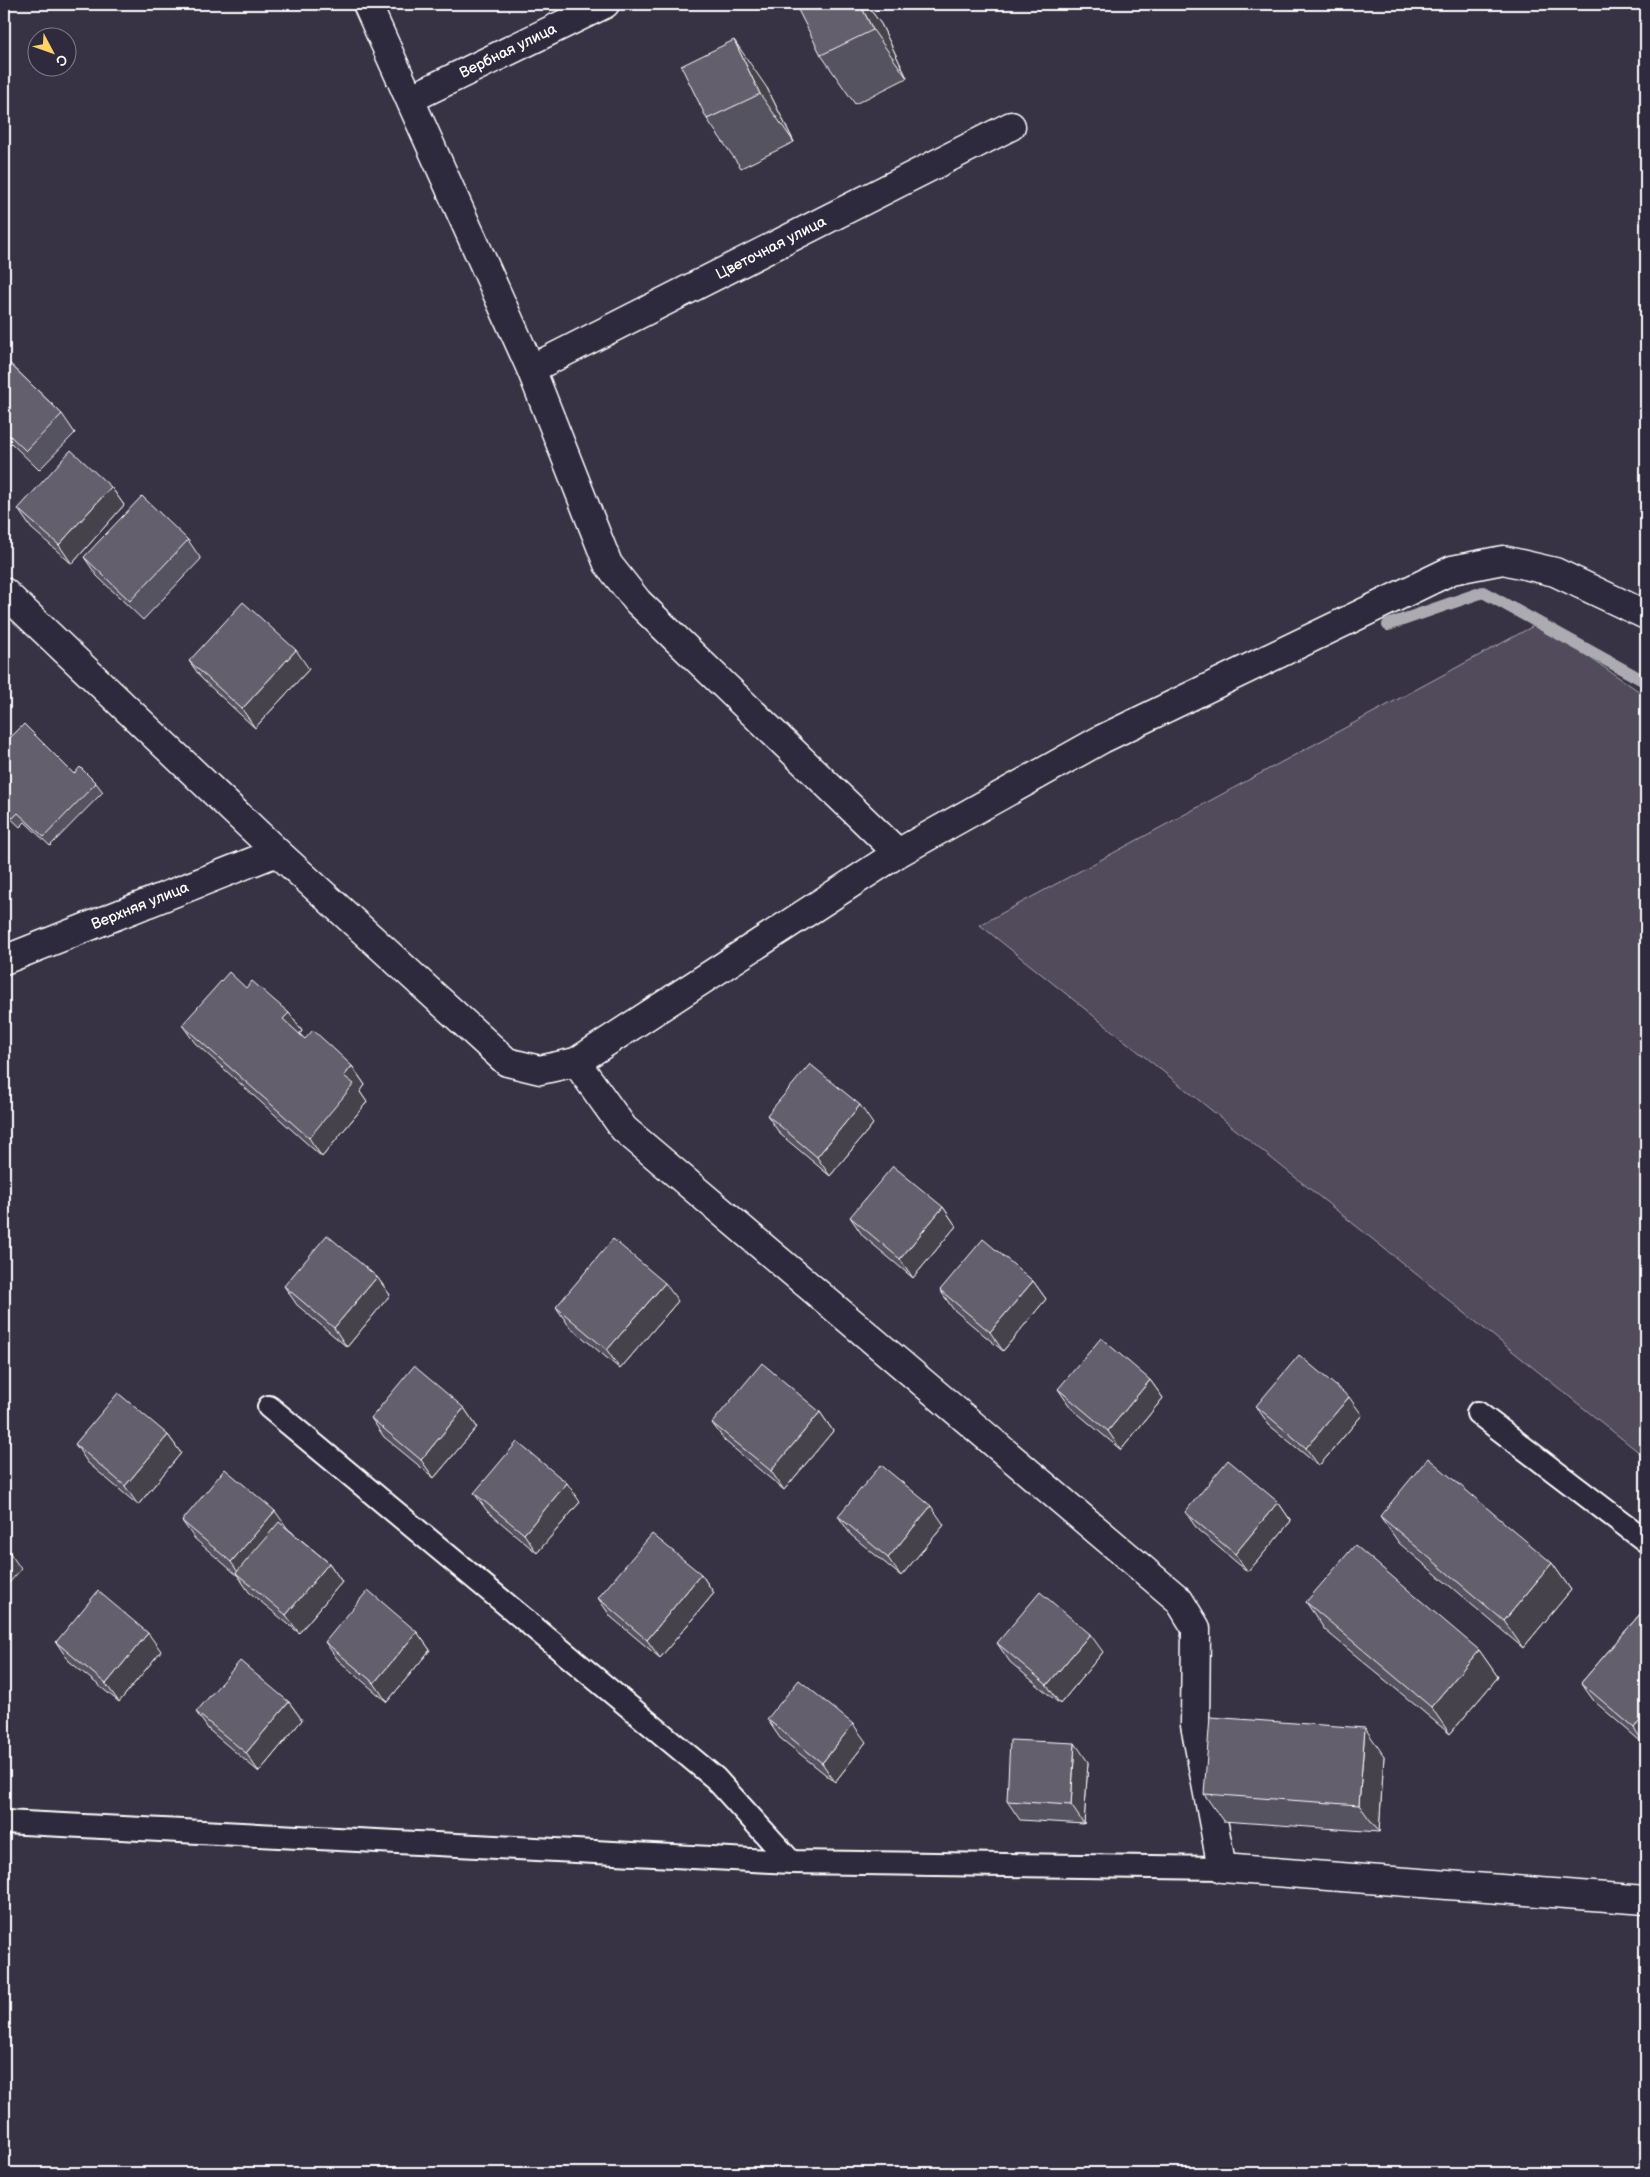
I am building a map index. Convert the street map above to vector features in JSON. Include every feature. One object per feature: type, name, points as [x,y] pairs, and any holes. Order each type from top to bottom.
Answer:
[{"type":"street","points":[[367,4],[531,369],[608,564],[638,602],[898,853]]},
{"type":"street","name":"Вербная улица","points":[[410,99],[605,4]]},
{"type":"street","name":"Цветочная улица","points":[[531,369],[1011,126]]},
{"type":"street","points":[[4,592],[277,852],[507,1062],[540,1070],[576,1062],[898,853],[1102,739],[1452,570],[1503,560],[1555,572],[1646,615]]},
{"type":"street","name":"Верхняя улица","points":[[4,960],[277,852]]},
{"type":"street","points":[[576,1062],[624,1129],[1179,1600],[1196,1628],[1195,1726],[1222,1868],[1646,1900]]},
{"type":"lane","points":[[269,1407],[715,1778],[791,1862]]},
{"type":"lane","points":[[1478,1413],[1646,1540]]},
{"type":"lane","points":[[4,1822],[791,1862],[1222,1868]]},
{"type":"shaded area","points":[[1539,623],[1646,696],[1646,1458],[980,925]]},
{"type":"building","points":[[795,4],[860,4],[873,30],[821,55]]},
{"type":"building","points":[[734,40],[760,94],[707,119],[681,66]]},
{"type":"building","points":[[4,358],[62,414],[26,451],[4,430]]},
{"type":"building","points":[[71,450],[111,487],[59,545],[18,509]]},
{"type":"building","points":[[142,496],[188,540],[130,601],[84,557]]},
{"type":"building","points":[[243,602],[296,650],[242,709],[189,661]]},
{"type":"building","points":[[24,724],[74,774],[80,767],[96,783],[44,837],[18,813],[13,818],[4,809],[4,744]]},
{"type":"building","points":[[229,972],[246,988],[252,981],[289,1013],[283,1019],[305,1039],[313,1030],[352,1066],[344,1076],[354,1084],[309,1138],[182,1025]]},
{"type":"building","points":[[810,1064],[860,1105],[817,1157],[767,1115]]},
{"type":"building","points":[[893,1166],[943,1207],[900,1259],[850,1217]]},
{"type":"building","points":[[327,1235],[377,1277],[334,1328],[284,1286]]},
{"type":"building","points":[[613,1239],[665,1283],[607,1350],[556,1307]]},
{"type":"building","points":[[983,1239],[1033,1281],[990,1332],[940,1290]]},
{"type":"building","points":[[1101,1338],[1150,1380],[1108,1431],[1058,1389]]},
{"type":"building","points":[[1299,1355],[1349,1397],[1306,1448],[1256,1406]]},
{"type":"building","points":[[762,1363],[820,1412],[771,1471],[712,1423]]},
{"type":"building","points":[[414,1366],[464,1408],[421,1460],[371,1418]]},
{"type":"building","points":[[118,1393],[168,1435],[125,1486],[75,1444]]},
{"type":"building","points":[[517,1442],[567,1483],[524,1534],[474,1493]]},
{"type":"building","points":[[1428,1458],[1552,1563],[1504,1621],[1380,1516]]},
{"type":"building","points":[[1228,1460],[1278,1502],[1235,1554],[1185,1512]]},
{"type":"building","points":[[881,1465],[931,1506],[888,1558],[838,1516]]},
{"type":"building","points":[[225,1469],[275,1511],[231,1562],[182,1521]]},
{"type":"building","points":[[279,1522],[329,1563],[286,1615],[236,1573]]},
{"type":"building","points":[[652,1534],[701,1574],[647,1640],[598,1598]]},
{"type":"building","points":[[1355,1545],[1479,1650],[1431,1707],[1306,1602]]},
{"type":"building","points":[[4,1547],[8,1550],[4,1555]]},
{"type":"building","points":[[368,1590],[417,1632],[374,1683],[325,1642]]},
{"type":"building","points":[[98,1591],[148,1633],[106,1684],[56,1642]]},
{"type":"building","points":[[1040,1592],[1090,1634],[1047,1685],[997,1643]]},
{"type":"building","points":[[1646,1607],[1646,1714],[1634,1728],[1581,1683]]},
{"type":"building","points":[[240,1661],[289,1702],[246,1753],[196,1712]]},
{"type":"building","points":[[799,1680],[853,1724],[822,1763],[767,1719]]},
{"type":"building","points":[[1210,1717],[1365,1728],[1359,1805],[1204,1794]]},
{"type":"building","points":[[1010,1740],[1075,1743],[1071,1805],[1007,1801]]},
{"type":"waterway","points":[[1388,625],[1483,592],[1646,682]]}]
